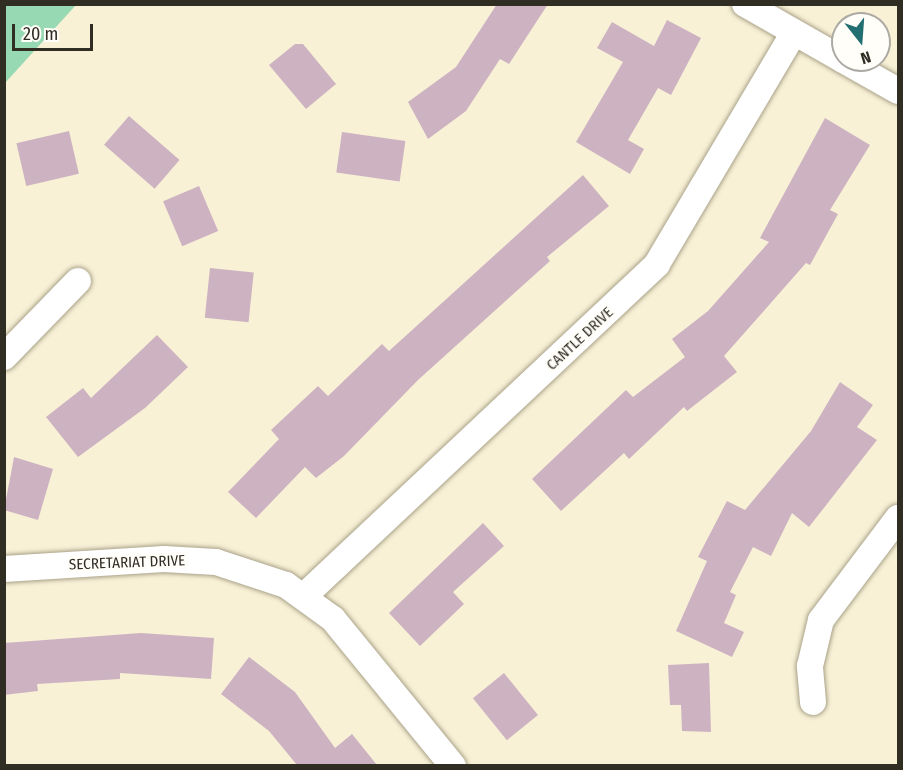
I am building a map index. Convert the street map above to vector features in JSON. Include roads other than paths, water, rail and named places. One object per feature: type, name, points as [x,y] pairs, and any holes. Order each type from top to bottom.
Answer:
[{"type":"street","points":[[745,4],[831,53]]},
{"type":"street","name":"CANTLE DRIVE","points":[[305,595],[657,264],[794,32]]},
{"type":"street","points":[[864,72],[898,91]]},
{"type":"street","points":[[4,357],[78,281]]},
{"type":"street","points":[[813,702],[810,666],[821,620],[831,599],[898,518]]},
{"type":"street","name":"SECRETARIAT DRIVE","points":[[4,569],[164,559],[216,562],[305,595],[360,648],[453,765]]}]
